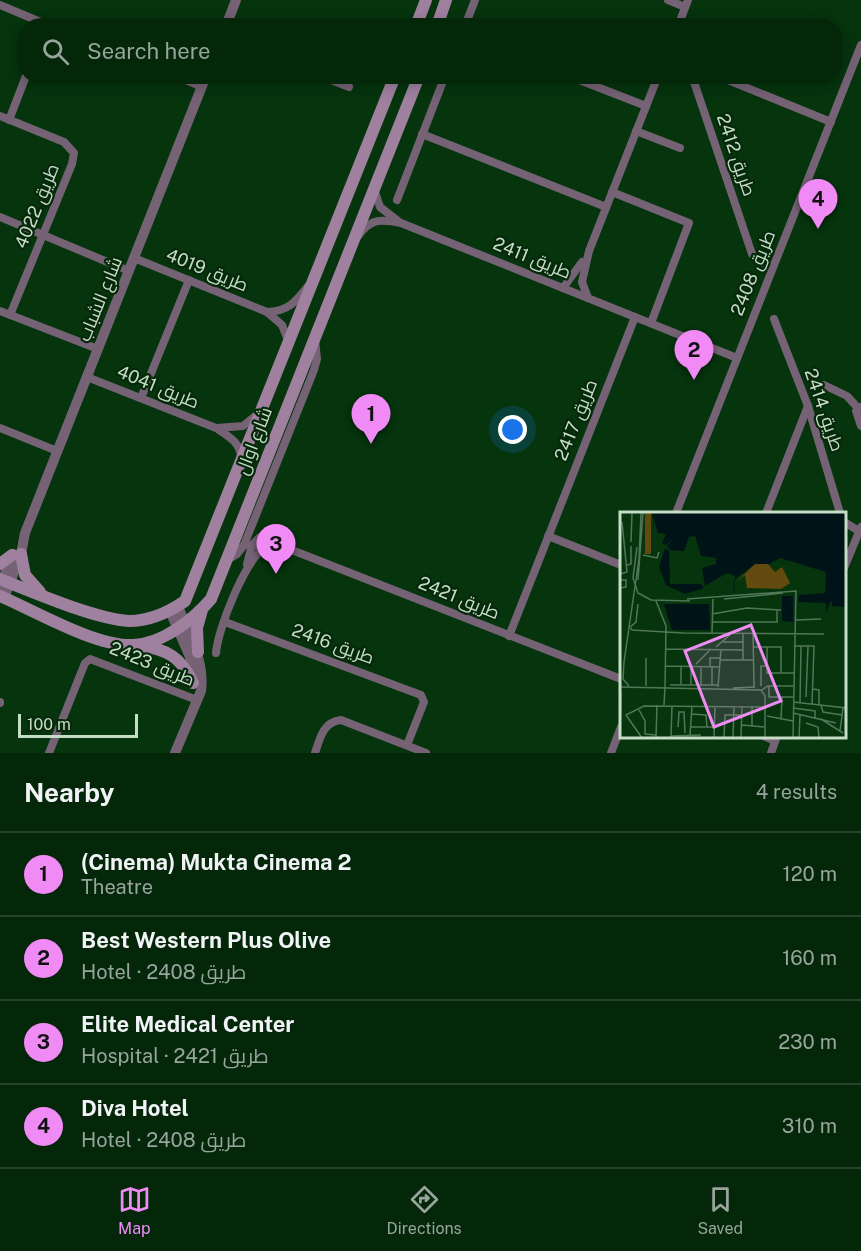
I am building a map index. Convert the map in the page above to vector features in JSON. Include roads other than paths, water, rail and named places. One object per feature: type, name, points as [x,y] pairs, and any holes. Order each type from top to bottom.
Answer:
[{"type":"main road","points":[[419,18],[426,0]]},
{"type":"main road","points":[[440,18],[446,0]]},
{"type":"main road","name":"شارع اوال","points":[[174,608],[185,601],[194,583],[392,84]]},
{"type":"main road","name":"شارع اوال","points":[[3,587],[95,638],[120,645],[136,645],[181,627],[211,600],[415,84]]},
{"type":"main road","points":[[0,564],[16,554],[25,575],[43,595]]},
{"type":"main road","points":[[3,587],[43,595],[114,619],[141,620],[174,608]]},
{"type":"main road","points":[[198,652],[197,628],[202,610]]},
{"type":"main road","points":[[136,645],[158,648],[171,653],[184,665],[194,682]]},
{"type":"street","points":[[229,18],[236,0]]},
{"type":"street","points":[[468,18],[475,0]]},
{"type":"street","points":[[668,0],[686,4]]},
{"type":"street","points":[[0,5],[31,18]]},
{"type":"street","name":"طريق 2408","points":[[676,512],[861,45]]},
{"type":"street","points":[[9,120],[23,84]]},
{"type":"street","name":"شارع الشباب","points":[[3,587],[203,84]]},
{"type":"street","points":[[341,84],[349,87]]},
{"type":"street","points":[[397,200],[442,84]]},
{"type":"street","points":[[590,84],[646,106]]},
{"type":"street","points":[[588,298],[582,282],[589,251],[655,84]]},
{"type":"street","name":"طريق 2412","points":[[695,84],[752,254],[759,262],[774,266]]},
{"type":"street","name":"طريق 2412","points":[[738,84],[831,122]]},
{"type":"street","name":"طريق 4022","points":[[0,116],[64,142],[74,153],[72,164],[10,315]]},
{"type":"street","points":[[636,131],[680,148]]},
{"type":"street","points":[[422,134],[606,207]]},
{"type":"street","name":"طريق 2411","points":[[374,187],[381,207],[401,223]]},
{"type":"street","points":[[612,192],[689,223],[651,323]]},
{"type":"street","points":[[0,218],[129,271]]},
{"type":"street","name":"طريق 2411","points":[[347,253],[371,222],[384,219],[401,223],[737,358]]},
{"type":"street","points":[[563,288],[589,251]]},
{"type":"street","name":"طريق 4019","points":[[134,258],[267,312],[287,332],[288,344]]},
{"type":"street","points":[[267,312],[282,311],[291,307],[315,276]]},
{"type":"street","points":[[141,398],[189,280]]},
{"type":"street","points":[[0,311],[98,349]]},
{"type":"street","name":"طريق 2417","points":[[509,636],[635,317]]},
{"type":"street","name":"طريق 2414","points":[[774,319],[808,406],[840,512]]},
{"type":"street","points":[[246,573],[248,545],[316,364],[314,337]]},
{"type":"street","name":"طريق 4041","points":[[87,377],[216,428],[240,449],[242,461]]},
{"type":"street","points":[[824,385],[847,396],[860,408],[856,411],[861,426]]},
{"type":"street","points":[[766,512],[808,406]]},
{"type":"street","name":"طريق 4041","points":[[216,428],[243,426],[262,411]]},
{"type":"street","points":[[0,428],[57,451]]},
{"type":"street","points":[[846,523],[860,529],[846,563]]},
{"type":"street","name":"طريق 2421","points":[[248,545],[260,537],[269,536],[284,547],[620,679]]},
{"type":"street","points":[[548,536],[620,565]]},
{"type":"street","points":[[227,560],[248,545]]},
{"type":"street","name":"طريق 2421","points":[[248,545],[284,547]]},
{"type":"street","points":[[216,653],[225,622],[246,573],[256,553],[268,546]]},
{"type":"street","points":[[851,552],[861,555]]},
{"type":"street","points":[[174,608],[190,657],[197,700]]},
{"type":"street","name":"طريق 2416","points":[[225,622],[421,695],[424,702],[406,745]]},
{"type":"street","points":[[175,753],[197,700],[202,681],[198,652],[181,627]]},
{"type":"street","name":"طريق 2423","points":[[49,753],[85,663],[90,659],[197,700]]},
{"type":"street","points":[[315,753],[324,728],[332,721],[341,720],[426,753]]},
{"type":"street","points":[[611,753],[620,730]]},
{"type":"street","points":[[771,753],[776,739]]},
{"type":"place","name":"Diva Hotel","points":[[818,229]]},
{"type":"place","name":"Best Western Plus Olive","points":[[694,380]]},
{"type":"place","name":"(Cinema) Mukta Cinema 2","points":[[371,444]]},
{"type":"place","name":"Elite Medical Center","points":[[276,574]]}]
